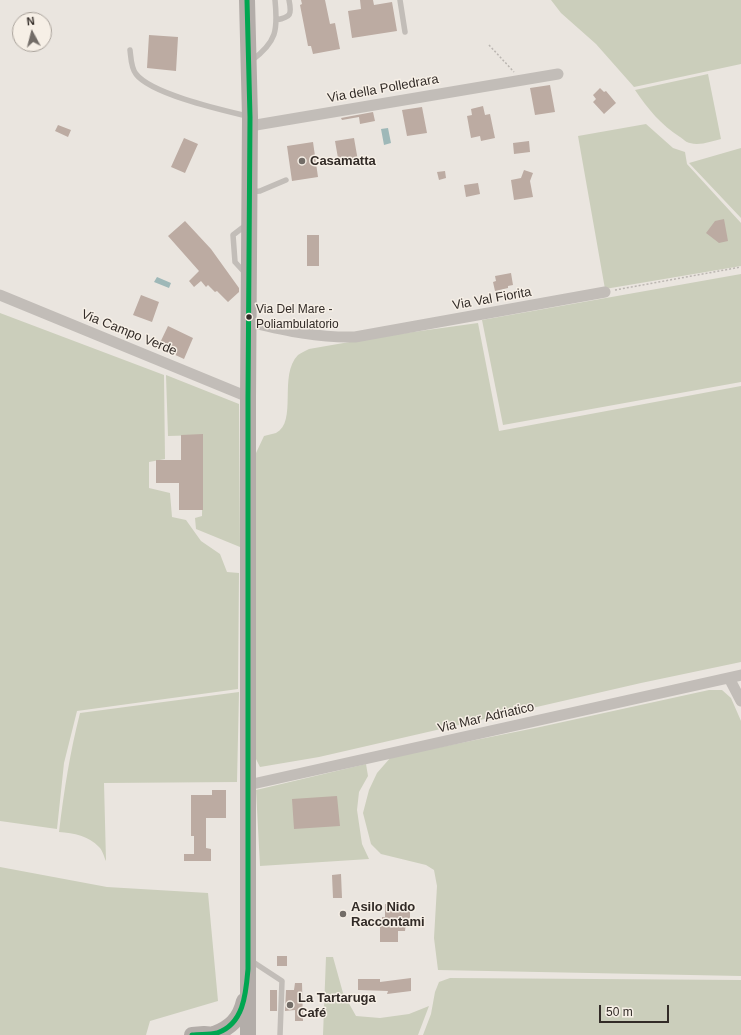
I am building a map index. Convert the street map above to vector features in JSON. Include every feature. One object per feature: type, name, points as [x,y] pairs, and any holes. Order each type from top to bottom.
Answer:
[{"type":"main road","points":[[247,0],[250,122],[248,397],[248,1035]]},
{"type":"main road","points":[[192,1035],[215,1035],[225,1029],[237,1018],[242,1010],[247,978]]},
{"type":"street","name":"Via della Polledrara","points":[[250,122],[558,74]]},
{"type":"street","name":"Via Val Fiorita","points":[[249,322],[307,334],[336,338],[360,337],[605,292]]},
{"type":"street","name":"Via Campo Verde","points":[[0,295],[248,397]]},
{"type":"street","name":"Via Mar Adriatico","points":[[248,785],[741,675]]},
{"type":"street","points":[[729,678],[741,701]]},
{"type":"lane","points":[[249,62],[260,55],[268,46],[276,31],[275,0]]},
{"type":"lane","points":[[276,20],[288,17],[290,14],[291,10],[289,0]]},
{"type":"lane","points":[[400,0],[405,32]]},
{"type":"lane","points":[[130,50],[135,73],[143,82],[250,122]]},
{"type":"lane","points":[[250,192],[260,190],[286,180]]},
{"type":"lane","points":[[248,958],[282,981],[280,1035]]},
{"type":"path","points":[[489,45],[521,79]]},
{"type":"path","points":[[605,292],[741,267]]},
{"type":"green space","points":[[551,0],[741,0],[741,64],[634,87],[596,44],[561,13]]},
{"type":"green space","points":[[708,74],[721,139],[706,143],[694,144],[686,142],[655,116],[635,90]]},
{"type":"green space","points":[[646,124],[673,148],[685,152],[687,164],[741,223],[741,266],[605,289],[578,136]]},
{"type":"green space","points":[[741,148],[741,218],[689,163]]},
{"type":"green space","points":[[741,274],[741,382],[503,425],[482,320]]},
{"type":"green space","points":[[0,313],[164,375],[165,459],[149,462],[149,488],[170,493],[172,517],[186,520],[201,541],[220,554],[227,572],[239,573],[238,689],[77,711],[64,763],[57,829],[0,821]]},
{"type":"green space","points":[[478,323],[499,431],[741,386],[741,662],[641,683],[319,757],[260,767],[255,757],[256,453],[264,436],[276,433],[282,427],[286,419],[289,374],[292,364],[298,355],[309,349],[384,336]]},
{"type":"green space","points":[[166,375],[239,404],[240,547],[196,529],[195,518],[202,516],[203,435],[168,436]]},
{"type":"green space","points":[[709,690],[722,690],[731,698],[741,721],[741,976],[438,970],[434,938],[437,886],[434,870],[426,865],[381,854],[371,844],[363,813],[369,790],[377,773],[391,757],[540,727]]},
{"type":"green space","points":[[239,692],[237,782],[104,783],[106,861],[100,849],[91,840],[76,834],[59,832],[73,742],[80,713]]},
{"type":"green space","points":[[366,764],[368,776],[359,792],[357,810],[362,844],[369,859],[260,866],[256,790]]},
{"type":"green space","points":[[0,867],[107,887],[208,893],[218,1001],[150,1021],[146,1035],[0,1035]]},
{"type":"green space","points":[[326,957],[333,957],[343,993],[356,1016],[380,1018],[409,1014],[429,1006],[418,1035],[323,1035]]},
{"type":"green space","points":[[450,978],[741,980],[741,1035],[423,1035],[431,1014],[435,992],[439,982]]},
{"type":"water","points":[[388,128],[391,143],[384,145],[381,129]]},
{"type":"water","points":[[157,277],[171,283],[169,288],[154,282]]},
{"type":"building","points":[[301,0],[325,0],[330,24],[335,23],[340,49],[313,54],[311,46],[308,46],[300,5],[302,4]]},
{"type":"building","points":[[360,0],[373,0],[374,5],[392,2],[397,31],[352,38],[348,11],[361,9]]},
{"type":"building","points":[[149,35],[178,37],[176,71],[147,68]]},
{"type":"building","points":[[550,85],[555,112],[535,115],[530,88]]},
{"type":"building","points":[[600,88],[604,92],[606,91],[616,103],[604,114],[593,102],[596,99],[593,95]]},
{"type":"building","points":[[483,106],[485,115],[490,114],[495,138],[481,141],[480,136],[471,138],[467,116],[472,115],[471,109]]},
{"type":"building","points":[[422,107],[427,133],[407,136],[402,110]]},
{"type":"building","points":[[373,112],[375,121],[360,124],[359,117],[342,120],[341,118]]},
{"type":"building","points":[[58,125],[71,130],[68,137],[55,131]]},
{"type":"building","points":[[184,138],[198,144],[185,173],[171,167]]},
{"type":"building","points":[[354,138],[358,161],[339,164],[335,141]]},
{"type":"building","points":[[529,141],[530,152],[514,154],[513,143]]},
{"type":"building","name":"Casamatta","points":[[313,142],[318,177],[292,181],[287,146]]},
{"type":"building","points":[[524,170],[533,173],[530,181],[533,197],[514,200],[511,180],[521,178]]},
{"type":"building","points":[[445,171],[446,178],[439,180],[437,172]]},
{"type":"building","points":[[478,183],[480,194],[466,197],[464,185]]},
{"type":"building","points":[[724,219],[728,241],[719,243],[706,233],[715,221]]},
{"type":"building","points":[[185,221],[211,249],[239,288],[239,292],[228,302],[217,291],[215,292],[208,285],[206,287],[201,281],[194,287],[189,281],[199,271],[168,236]]},
{"type":"building","points":[[307,235],[319,235],[319,266],[307,266]]},
{"type":"building","points":[[511,273],[513,285],[508,286],[508,288],[495,291],[493,282],[496,281],[495,276]]},
{"type":"building","points":[[141,295],[159,302],[152,322],[133,315]]},
{"type":"building","points":[[168,326],[193,338],[184,359],[158,347]]},
{"type":"building","points":[[203,434],[203,510],[179,510],[179,483],[156,483],[156,460],[181,460],[181,435]]},
{"type":"building","points":[[212,790],[226,790],[226,818],[206,818],[206,848],[211,849],[211,861],[184,861],[184,854],[194,854],[194,836],[191,836],[191,795],[212,795]]},
{"type":"building","points":[[337,796],[340,826],[294,829],[292,799]]},
{"type":"building","points":[[341,874],[342,898],[333,898],[332,875]]},
{"type":"building","points":[[385,904],[410,905],[410,922],[406,922],[405,931],[398,931],[398,942],[380,942],[380,925],[382,925],[382,917],[385,917]]},
{"type":"building","points":[[277,956],[287,956],[287,966],[277,966]]},
{"type":"building","points":[[411,978],[411,991],[387,994],[388,991],[358,990],[358,979],[380,979],[380,982]]},
{"type":"building","points":[[295,983],[302,983],[303,1021],[295,1021],[295,1010],[285,1011],[286,990],[294,990]]},
{"type":"building","points":[[270,990],[277,990],[277,1011],[270,1011]]},
{"type":"transit line","points":[[192,1035],[217,1033],[226,1029],[233,1023],[242,1007],[248,969],[248,397],[250,117],[247,0]]},
{"type":"place","name":"Casamatta","points":[[302,161]]},
{"type":"place","name":"Via Del Mare - Poliambulatorio","points":[[249,317]]},
{"type":"place","name":"Asilo Nido Raccontami","points":[[343,914]]},
{"type":"place","name":"La Tartaruga Café","points":[[290,1005]]}]
